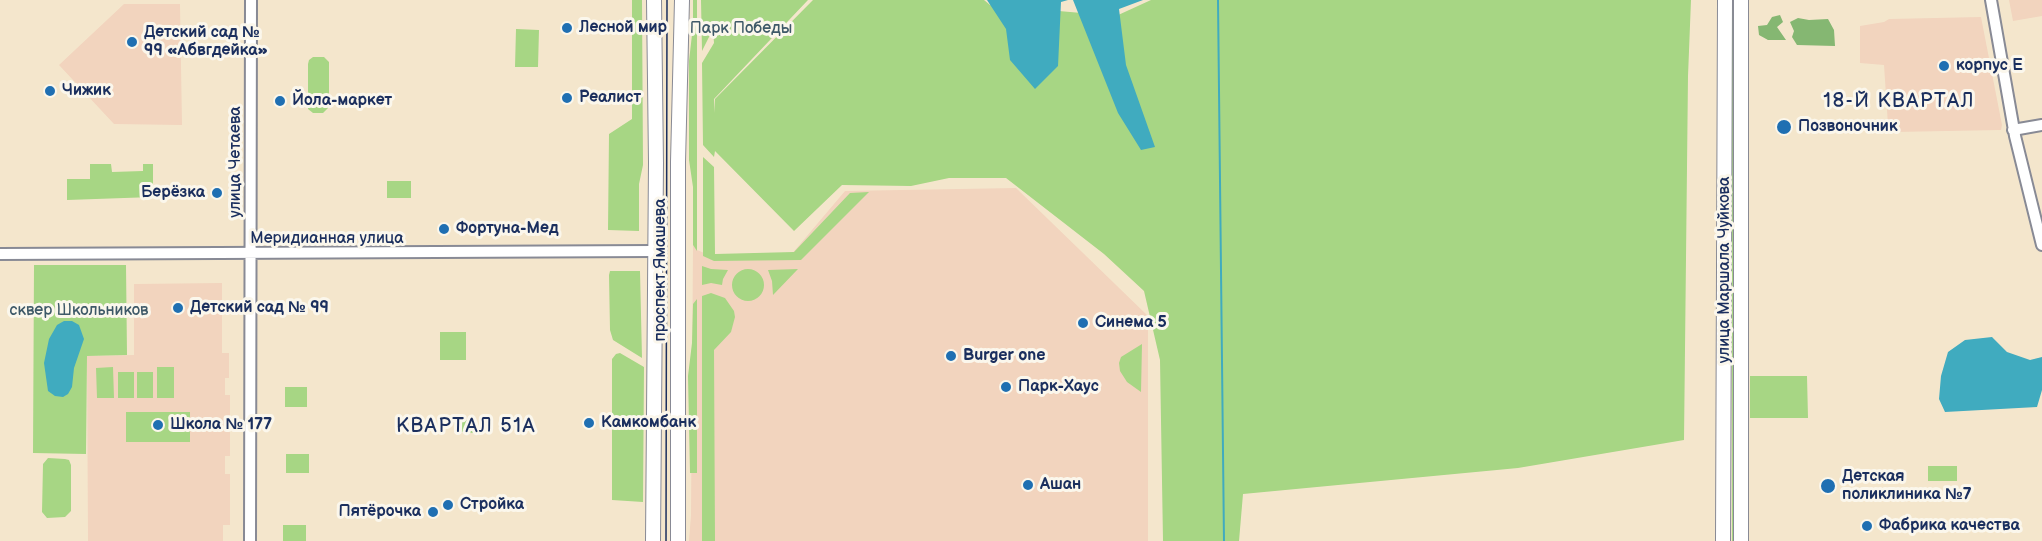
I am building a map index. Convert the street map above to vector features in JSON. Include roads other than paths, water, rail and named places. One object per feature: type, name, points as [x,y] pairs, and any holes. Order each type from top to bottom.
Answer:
[{"type":"main road","name":"проспект Ямашева","points":[[653,541],[656,163],[654,0]]},
{"type":"main road","name":"проспект Ямашева","points":[[678,541],[678,162],[682,0]]},
{"type":"main road","name":"улица Маршала Чуйкова","points":[[1723,541],[1725,0]]},
{"type":"main road","name":"улица Маршала Чуйкова","points":[[1741,0],[1741,541]]},
{"type":"street","name":"улица Четаева","points":[[250,541],[251,0]]},
{"type":"street","points":[[1991,0],[2013,130],[2038,209],[2042,245]]},
{"type":"street","points":[[2013,130],[2042,125]]},
{"type":"street","name":"Меридианная улица","points":[[0,254],[655,251]]},
{"type":"water","points":[[987,0],[1068,0],[1061,2],[1058,66],[1035,89],[1010,60],[1006,29]]},
{"type":"water","points":[[1073,0],[1143,0],[1119,9],[1126,65],[1155,147],[1141,150],[1118,113]]},
{"type":"water","points":[[64,321],[72,321],[79,325],[84,339],[74,368],[72,387],[63,397],[55,396],[48,391],[44,363],[49,339],[57,325]]},
{"type":"water","points":[[1992,337],[2007,352],[2030,360],[2042,357],[2042,390],[2037,407],[1945,412],[1939,399],[1941,376],[1948,352],[1965,340]]},
{"type":"waterway","points":[[1218,0],[1224,541]]},
{"type":"tram line","points":[[666,541],[667,0]]},
{"type":"place","name":"Лесной мир","points":[[567,28]]},
{"type":"place","name":"Детский сад № 99 «Абвгдейка»","points":[[132,42]]},
{"type":"place","name":"корпус Е","points":[[1944,66]]},
{"type":"place","name":"Чижик","points":[[50,91]]},
{"type":"place","name":"Реалист","points":[[567,98]]},
{"type":"place","name":"Йола-маркет","points":[[280,101]]},
{"type":"place","name":"Позвоночник","points":[[1784,127]]},
{"type":"place","name":"Берёзка","points":[[217,193]]},
{"type":"place","name":"Фортуна-Мед","points":[[444,229]]},
{"type":"place","name":"Детский сад № 99","points":[[178,308]]},
{"type":"place","name":"Синема 5","points":[[1083,323]]},
{"type":"place","name":"Burger one","points":[[951,356]]},
{"type":"place","name":"Парк-Хаус","points":[[1006,387]]},
{"type":"place","name":"Камкомбанк","points":[[589,423]]},
{"type":"place","name":"Школа № 177","points":[[158,425]]},
{"type":"place","name":"Ашан","points":[[1028,485]]},
{"type":"place","name":"Детская поликлиника №7","points":[[1828,486]]},
{"type":"place","name":"Стройка","points":[[448,505]]},
{"type":"place","name":"Пятёрочка","points":[[433,512]]},
{"type":"place","name":"Фабрика качества","points":[[1867,526]]},
{"type":"district","name":"18-Й КВАРТАЛ","points":[[1899,102]]},
{"type":"district","name":"КВАРТАЛ 51А","points":[[466,427]]},
{"type":"park label","name":"Парк Победы","points":[[741,29]]},
{"type":"park label","name":"сквер Школьников","points":[[79,311]]}]
